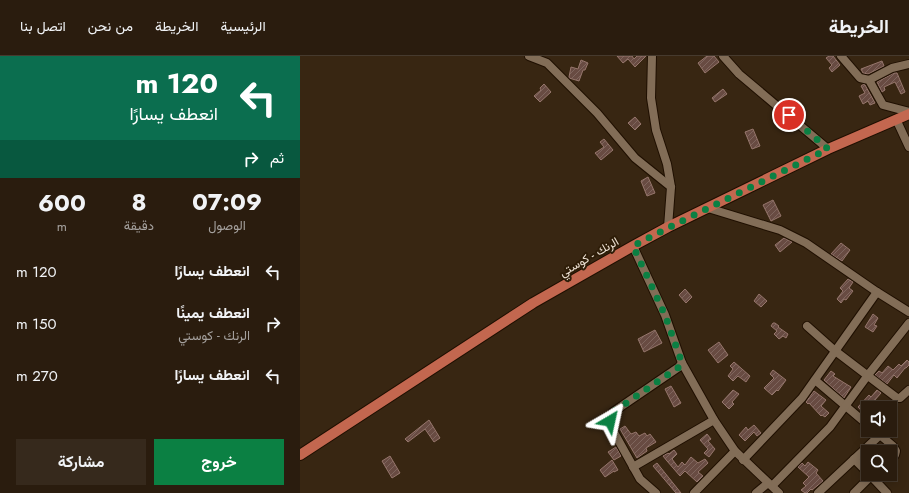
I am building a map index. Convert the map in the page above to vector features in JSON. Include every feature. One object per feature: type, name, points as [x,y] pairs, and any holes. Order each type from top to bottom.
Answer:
[{"type":"main road","name":"الرنك - كوستي","points":[[300,454],[533,303],[633,246],[828,149],[909,113]]},
{"type":"street","points":[[529,56],[547,63],[597,114],[635,158],[671,187]]},
{"type":"street","points":[[652,56],[651,98],[656,130],[667,164],[671,187],[668,228]]},
{"type":"street","points":[[723,56],[739,74],[828,149]]},
{"type":"street","points":[[841,56],[860,78],[869,80],[892,68],[909,64]]},
{"type":"street","points":[[869,80],[883,105],[909,113]]},
{"type":"street","points":[[896,119],[909,147]]},
{"type":"street","points":[[708,208],[780,230],[806,243],[876,292],[909,312]]},
{"type":"street","points":[[633,246],[665,315],[682,363],[714,420],[735,452],[779,493]]},
{"type":"street","points":[[743,460],[802,398],[834,350],[876,292]]},
{"type":"street","points":[[756,493],[770,484],[830,427],[844,406],[909,323]]},
{"type":"street","points":[[807,326],[834,350],[897,398],[900,398],[909,390]]},
{"type":"street","points":[[656,493],[640,479],[611,427],[610,421],[613,412],[679,367],[682,363]]},
{"type":"street","points":[[815,380],[861,419]]},
{"type":"street","points":[[633,467],[714,420]]},
{"type":"street","points":[[818,493],[854,460],[874,437]]},
{"type":"street","points":[[882,437],[892,445]]},
{"type":"street","points":[[694,493],[735,452]]},
{"type":"street","points":[[854,460],[861,466]]},
{"type":"street","points":[[854,493],[864,481]]},
{"type":"street","points":[[876,481],[887,493]]},
{"type":"building","points":[[617,56],[632,56],[634,59],[637,56],[646,56],[635,67],[628,59],[623,63]]},
{"type":"building","points":[[707,56],[714,56],[719,62],[705,73],[698,63]]},
{"type":"building","points":[[833,56],[840,65],[832,72],[829,68],[832,65],[826,58]]},
{"type":"building","points":[[581,60],[588,63],[585,70],[583,70],[579,81],[569,78],[571,67],[578,69]]},
{"type":"building","points":[[882,61],[884,66],[868,74],[863,73],[861,69]]},
{"type":"building","points":[[894,73],[897,73],[905,92],[901,94],[895,82],[884,87],[885,90],[882,92],[877,82]]},
{"type":"building","points":[[544,84],[551,92],[540,102],[534,96],[541,90],[540,88]]},
{"type":"building","points":[[864,84],[875,103],[870,105],[868,101],[863,104],[859,96],[865,93],[861,86]]},
{"type":"building","points":[[723,89],[727,94],[715,102],[712,98]]},
{"type":"building","points":[[635,117],[641,124],[635,130],[628,123]]},
{"type":"building","points":[[753,129],[760,146],[752,149],[745,132]]},
{"type":"building","points":[[604,139],[613,150],[601,160],[595,153],[604,147],[600,142]]},
{"type":"building","points":[[648,177],[655,193],[647,196],[641,181]]},
{"type":"building","points":[[773,200],[781,216],[771,221],[763,205]]},
{"type":"building","points":[[784,238],[792,242],[780,252],[775,245]]},
{"type":"building","points":[[841,243],[850,250],[842,261],[831,254]]},
{"type":"building","points":[[848,279],[853,282],[849,288],[853,291],[846,300],[844,299],[841,303],[837,299],[843,291],[840,288]]},
{"type":"building","points":[[685,289],[692,297],[686,303],[679,295]]},
{"type":"building","points":[[759,294],[767,301],[761,307],[754,301]]},
{"type":"building","points":[[873,314],[878,318],[874,325],[877,326],[873,332],[865,327]]},
{"type":"building","points":[[773,323],[788,334],[786,338],[783,336],[779,339],[774,334],[777,331],[771,326]]},
{"type":"building","points":[[655,330],[662,343],[644,352],[638,339]]},
{"type":"building","points":[[719,342],[728,355],[718,363],[708,350]]},
{"type":"building","points":[[907,360],[909,365],[897,378],[894,375],[887,384],[875,375],[879,371],[882,373],[888,366],[893,370],[899,364],[901,366]]},
{"type":"building","points":[[734,362],[750,376],[746,382],[738,376],[733,381],[728,376],[733,369],[730,366]]},
{"type":"building","points":[[773,370],[786,380],[778,391],[777,390],[772,395],[764,388],[774,378],[770,374]]},
{"type":"building","points":[[831,371],[835,374],[833,376],[851,387],[844,398],[824,380]]},
{"type":"building","points":[[671,386],[681,403],[674,407],[665,389]]},
{"type":"building","points":[[733,390],[739,394],[732,402],[734,404],[729,409],[722,402]]},
{"type":"building","points":[[877,390],[881,393],[874,401],[864,401],[869,395],[871,397]]},
{"type":"building","points":[[814,391],[826,400],[821,406],[829,413],[825,417],[822,415],[821,416],[809,403],[808,404],[806,402]]},
{"type":"building","points":[[429,420],[440,438],[434,442],[425,429],[408,442],[405,439]]},
{"type":"building","points":[[754,425],[761,433],[757,436],[754,432],[745,441],[739,435],[746,427],[748,430]]},
{"type":"building","points":[[625,426],[631,434],[636,432],[639,436],[645,433],[647,436],[650,434],[656,442],[646,448],[647,451],[637,458],[620,429]]},
{"type":"building","points":[[707,434],[711,439],[708,441],[715,449],[709,457],[704,453],[708,449],[700,440]]},
{"type":"building","points":[[616,447],[621,456],[614,460],[608,452]]},
{"type":"building","points":[[674,450],[677,454],[672,459],[678,467],[682,462],[685,465],[691,457],[698,463],[705,459],[708,463],[698,472],[703,476],[697,482],[685,471],[680,476],[663,456]]},
{"type":"building","points":[[390,456],[400,473],[392,478],[382,461]]},
{"type":"building","points":[[612,460],[618,470],[605,477],[600,470]]},
{"type":"building","points":[[808,462],[818,470],[816,473],[823,481],[812,490],[811,489],[805,493],[801,490],[806,486],[803,483],[809,477],[798,467],[802,463],[805,466]]},
{"type":"building","points":[[657,463],[681,493],[676,493],[653,466]]},
{"type":"route","points":[[610,421],[613,412],[679,367],[682,363],[665,315],[633,246],[828,149],[789,115]]}]
